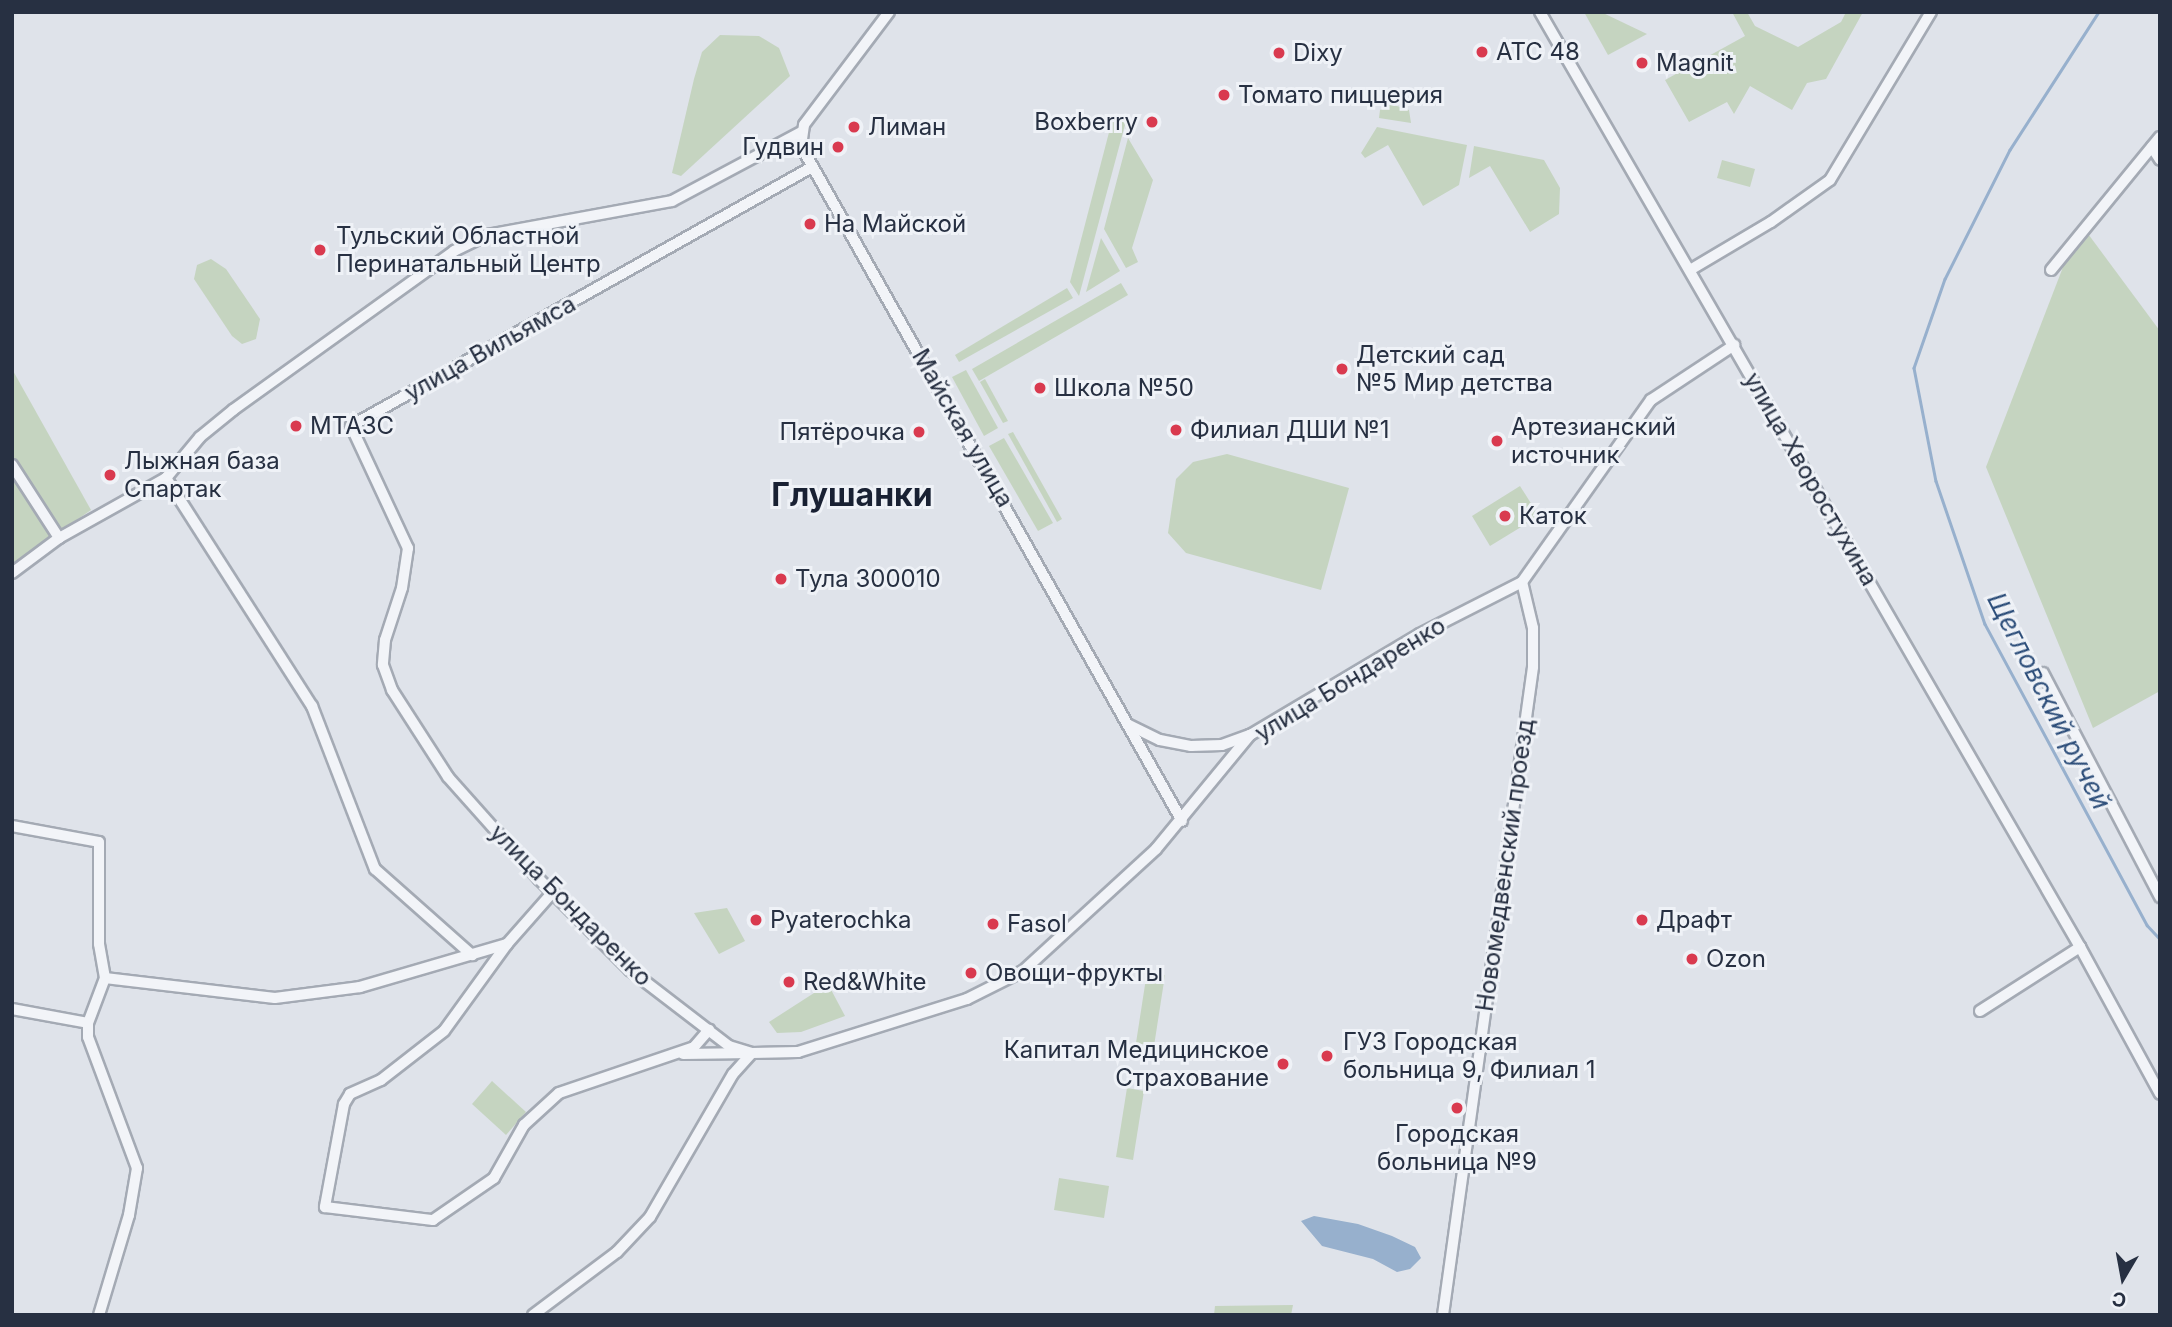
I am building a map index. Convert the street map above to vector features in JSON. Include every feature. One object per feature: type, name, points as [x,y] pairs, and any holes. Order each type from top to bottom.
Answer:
[{"type":"street","points":[[12,573],[60,538],[166,478],[200,437],[233,410],[454,251],[487,235],[671,201],[801,132],[889,12]]},
{"type":"street","name":"улица Хворостухина","points":[[1539,12],[2080,947],[2160,1094]]},
{"type":"street","points":[[1690,270],[1771,222],[1830,180],[1931,12]]},
{"type":"street","name":"Майская улица","points":[[801,132],[801,146],[811,167],[1182,821]]},
{"type":"street","points":[[2051,270],[2160,137]]},
{"type":"street","points":[[2152,147],[2160,160]]},
{"type":"street","name":"улица Вильямса","points":[[351,426],[811,167]]},
{"type":"street","name":"улица Бондаренко","points":[[351,426],[408,548],[402,588],[385,640],[383,665],[392,690],[448,777],[552,893],[630,970],[729,1046],[752,1053],[798,1052],[999,986],[1069,932],[1182,821],[1250,735],[1420,634],[1522,582],[1651,400],[1734,345]]},
{"type":"street","points":[[12,465],[60,538]]},
{"type":"street","points":[[166,478],[312,706],[375,869],[396,893],[472,955]]},
{"type":"street","name":"Новомедвенский проезд","points":[[1443,1315],[1533,667],[1533,628],[1522,582]]},
{"type":"street","points":[[2043,673],[2160,897]]},
{"type":"street","points":[[1128,725],[1160,740],[1191,746],[1222,745],[1250,735]]},
{"type":"street","points":[[12,826],[99,842],[99,943],[105,978],[88,1023],[88,1037],[136,1168],[129,1215],[99,1315]]},
{"type":"street","points":[[552,893],[507,944],[444,1031],[381,1080],[350,1094],[325,1207],[433,1220],[494,1178],[524,1125],[559,1093],[694,1047],[709,1031]]},
{"type":"street","points":[[105,978],[275,998],[360,987],[507,944]]},
{"type":"street","points":[[1980,1011],[2080,947]]},
{"type":"street","points":[[12,1009],[88,1023]]},
{"type":"street","points":[[674,1054],[752,1053]]},
{"type":"street","points":[[533,1315],[617,1252],[650,1217],[733,1074],[752,1053]]},
{"type":"green space","points":[[1584,12],[1601,12],[1647,34],[1608,55]]},
{"type":"green space","points":[[1732,12],[1747,12],[1755,26],[1798,47],[1841,22],[1846,12],[1863,12],[1826,79],[1807,83],[1792,110],[1750,86],[1734,114],[1727,102],[1689,122],[1665,80],[1745,36]]},
{"type":"green space","points":[[720,35],[759,36],[779,48],[790,76],[681,176],[672,173],[694,79],[702,52]]},
{"type":"green space","points":[[1391,104],[1409,110],[1411,123],[1379,118],[1380,110]]},
{"type":"green space","points":[[1113,117],[1126,121],[1079,296],[1070,282]]},
{"type":"green space","points":[[1377,127],[1467,145],[1459,185],[1423,206],[1388,145],[1365,158],[1361,153]]},
{"type":"green space","points":[[1128,138],[1153,180],[1132,248],[1138,262],[1126,268],[1104,229]]},
{"type":"green space","points":[[1474,146],[1544,160],[1560,188],[1559,214],[1530,232],[1490,166],[1469,178]]},
{"type":"green space","points":[[1722,160],[1755,169],[1750,187],[1717,178]]},
{"type":"green space","points":[[2080,223],[2160,331],[2160,691],[2093,728],[1986,467]]},
{"type":"green space","points":[[1101,238],[1120,271],[1086,292]]},
{"type":"green space","points":[[211,259],[226,269],[260,319],[256,339],[242,344],[232,336],[194,279],[197,265]]},
{"type":"green space","points":[[1121,283],[1128,295],[979,381],[972,369]]},
{"type":"green space","points":[[1067,288],[1073,298],[959,362],[955,355]]},
{"type":"green space","points":[[12,369],[91,510],[12,565]]},
{"type":"green space","points":[[966,370],[998,428],[984,436],[952,377]]},
{"type":"green space","points":[[985,379],[1008,421],[1003,423],[980,382]]},
{"type":"green space","points":[[1013,432],[1062,519],[1057,522],[1008,434]]},
{"type":"green space","points":[[1004,438],[1053,523],[1038,531],[989,446]]},
{"type":"green space","points":[[1227,454],[1349,488],[1321,590],[1186,553],[1168,533],[1176,479],[1193,462]]},
{"type":"green space","name":"Каток","points":[[1520,486],[1539,516],[1490,546],[1472,516]]},
{"type":"green space","points":[[727,908],[745,941],[719,954],[694,913]]},
{"type":"green space","points":[[1147,972],[1165,975],[1154,1046],[1136,1043]]},
{"type":"green space","points":[[828,984],[845,1016],[801,1032],[777,1033],[769,1022]]},
{"type":"green space","points":[[492,1081],[526,1112],[506,1135],[472,1104]]},
{"type":"green space","points":[[1127,1088],[1144,1091],[1133,1160],[1116,1157]]},
{"type":"green space","points":[[1059,1178],[1109,1186],[1104,1218],[1054,1210]]},
{"type":"green space","points":[[1293,1305],[1291,1315],[1214,1315],[1215,1306]]},
{"type":"water","points":[[1314,1216],[1358,1224],[1392,1236],[1415,1247],[1421,1258],[1410,1269],[1397,1272],[1373,1259],[1322,1246],[1301,1221]]},
{"type":"waterway","name":"Щегловский ручей","points":[[2099,12],[2010,150],[1945,279],[1914,368],[1936,481],[1985,624],[2147,925],[2160,939]]},
{"type":"place","name":"АТС 48","points":[[1482,52]]},
{"type":"place","name":"Dixy","points":[[1279,53]]},
{"type":"place","name":"Magnit","points":[[1642,63]]},
{"type":"place","name":"Томато пиццерия","points":[[1224,95]]},
{"type":"place","name":"Boxberry","points":[[1152,122]]},
{"type":"place","name":"Лиман","points":[[854,127]]},
{"type":"place","name":"Гудвин","points":[[838,147]]},
{"type":"place","name":"На Майской","points":[[810,224]]},
{"type":"place","name":"Тульский Областной Перинатальный Центр","points":[[320,250]]},
{"type":"place","name":"Детский сад №5 Мир детства","points":[[1342,369]]},
{"type":"place","name":"Школа №50","points":[[1040,388]]},
{"type":"place","name":"МТАЗС","points":[[296,426]]},
{"type":"place","name":"Филиал ДШИ №1","points":[[1176,430]]},
{"type":"place","name":"Пятёрочка","points":[[919,432]]},
{"type":"place","name":"Артезианский источник","points":[[1497,441]]},
{"type":"place","name":"Лыжная база Спартак","points":[[110,475]]},
{"type":"place","name":"Каток","points":[[1505,516]]},
{"type":"place","name":"Тула 300010","points":[[781,579]]},
{"type":"place","name":"Pyaterochka","points":[[756,920]]},
{"type":"place","name":"Драфт","points":[[1642,920]]},
{"type":"place","name":"Fasol","points":[[993,924]]},
{"type":"place","name":"Ozon","points":[[1692,959]]},
{"type":"place","name":"Овощи-фрукты","points":[[971,973]]},
{"type":"place","name":"Red&White","points":[[789,982]]},
{"type":"place","name":"ГУЗ Городская больница 9, Филиал 1","points":[[1327,1056]]},
{"type":"place","name":"Капитал Медицинское Страхование","points":[[1283,1064]]},
{"type":"place","name":"Городская больница №9","points":[[1457,1108]]},
{"type":"district","name":"Глушанки","points":[[852,495]]}]
